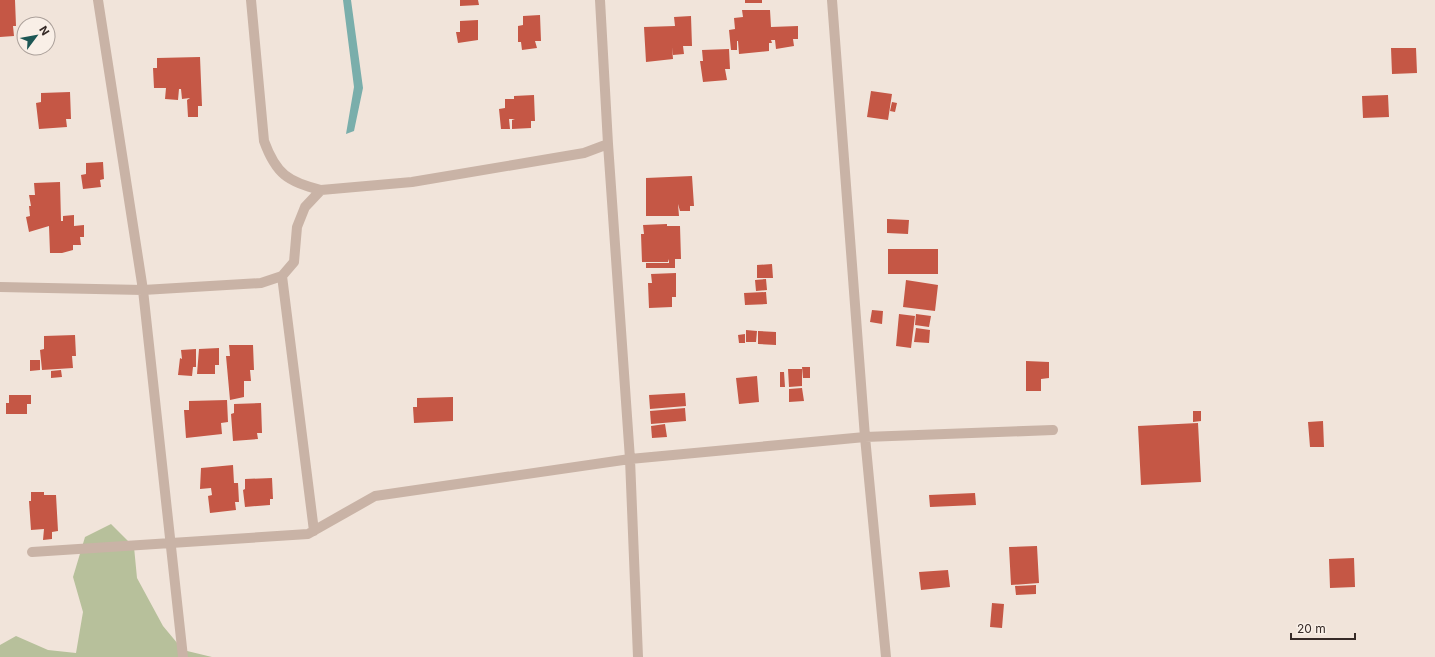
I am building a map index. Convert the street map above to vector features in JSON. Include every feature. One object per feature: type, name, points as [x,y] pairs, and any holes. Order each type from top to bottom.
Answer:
[{"type":"street","points":[[98,0],[143,290],[172,543],[183,657]]},
{"type":"street","points":[[251,0],[264,141],[276,165],[286,176],[297,184],[321,190],[412,182],[584,154],[608,144]]},
{"type":"street","points":[[600,0],[608,144],[630,459],[638,657]]},
{"type":"street","points":[[832,0],[865,437],[886,657]]},
{"type":"street","points":[[0,287],[143,290],[261,283],[282,276],[294,262],[297,227],[305,207],[321,190]]},
{"type":"street","points":[[282,276],[314,531]]},
{"type":"street","points":[[32,552],[308,534],[375,496],[630,459],[865,437],[1053,430]]},
{"type":"green space","points":[[111,524],[134,547],[137,578],[163,626],[183,650],[212,657],[0,657],[0,645],[16,636],[48,650],[76,653],[83,612],[73,577],[85,537]]},
{"type":"water","points":[[343,0],[351,0],[363,88],[354,131],[346,134],[354,87]]},
{"type":"building","points":[[0,0],[15,0],[16,26],[13,26],[14,36],[0,37]]},
{"type":"building","points":[[460,0],[478,0],[479,5],[460,6]]},
{"type":"building","points":[[745,0],[762,0],[762,3],[745,3]]},
{"type":"building","points":[[742,10],[770,10],[771,27],[798,26],[798,39],[793,39],[794,46],[776,49],[775,40],[771,40],[772,43],[769,43],[769,51],[739,54],[737,41],[737,50],[731,50],[729,30],[735,29],[734,18],[743,17]]},
{"type":"building","points":[[540,15],[541,41],[535,41],[537,48],[522,50],[521,42],[518,42],[518,26],[523,25],[523,16]]},
{"type":"building","points":[[691,16],[692,46],[683,46],[684,54],[673,55],[672,47],[673,59],[646,62],[644,27],[675,26],[674,17]]},
{"type":"building","points":[[478,20],[478,40],[458,43],[456,32],[460,32],[460,21]]},
{"type":"building","points":[[1391,48],[1416,48],[1417,73],[1392,74]]},
{"type":"building","points":[[729,49],[730,69],[725,69],[727,80],[703,82],[700,61],[703,61],[702,50]]},
{"type":"building","points":[[200,57],[202,106],[198,106],[198,117],[188,117],[187,100],[190,98],[182,99],[181,89],[179,89],[178,100],[165,99],[166,88],[154,88],[153,68],[157,68],[157,58]]},
{"type":"building","points":[[871,91],[892,94],[888,120],[867,117]]},
{"type":"building","points":[[70,92],[71,119],[66,119],[67,127],[39,129],[36,103],[41,102],[41,93]]},
{"type":"building","points":[[534,95],[535,121],[531,121],[531,128],[512,129],[512,120],[515,119],[509,119],[510,129],[501,129],[499,109],[505,108],[505,99],[514,99],[514,96]]},
{"type":"building","points":[[1388,95],[1389,117],[1363,118],[1362,96]]},
{"type":"building","points":[[892,102],[897,103],[895,112],[890,111]]},
{"type":"building","points":[[103,162],[104,179],[100,180],[101,187],[83,189],[81,175],[86,174],[86,163]]},
{"type":"building","points":[[692,176],[694,206],[690,206],[690,211],[680,211],[678,204],[679,216],[646,216],[646,178]]},
{"type":"building","points":[[60,182],[61,221],[63,221],[63,216],[74,215],[74,226],[84,225],[84,237],[80,237],[81,245],[73,245],[73,250],[62,253],[50,253],[49,226],[29,232],[26,217],[30,216],[29,206],[31,206],[29,195],[35,195],[34,183]]},
{"type":"building","points":[[887,219],[909,220],[908,234],[887,233]]},
{"type":"building","points":[[667,224],[667,226],[680,226],[681,259],[675,259],[675,268],[646,268],[646,263],[669,263],[669,259],[668,262],[642,262],[641,234],[644,234],[643,225]]},
{"type":"building","points":[[888,249],[938,249],[938,274],[888,274]]},
{"type":"building","points":[[772,264],[773,278],[757,278],[757,265]]},
{"type":"building","points":[[676,273],[676,297],[672,297],[672,307],[649,308],[648,283],[652,283],[651,274]]},
{"type":"building","points":[[766,279],[767,290],[756,291],[755,280]]},
{"type":"building","points":[[906,280],[938,285],[935,311],[903,307]]},
{"type":"building","points":[[766,292],[767,304],[745,305],[744,293]]},
{"type":"building","points":[[872,310],[883,311],[882,324],[870,322]]},
{"type":"building","points":[[899,314],[915,316],[911,348],[896,346]]},
{"type":"building","points":[[916,314],[931,316],[929,327],[915,325]]},
{"type":"building","points":[[916,328],[930,330],[929,343],[914,342]]},
{"type":"building","points":[[746,330],[757,331],[756,342],[746,342]]},
{"type":"building","points":[[758,331],[776,332],[776,345],[758,344]]},
{"type":"building","points":[[745,334],[745,343],[739,343],[738,335]]},
{"type":"building","points":[[75,335],[76,356],[72,356],[73,368],[42,370],[40,350],[44,349],[44,336]]},
{"type":"building","points":[[229,345],[253,345],[254,370],[250,370],[251,381],[244,381],[244,397],[230,400],[226,356],[230,356]]},
{"type":"building","points":[[219,348],[219,365],[215,365],[215,374],[197,374],[199,349]]},
{"type":"building","points":[[196,349],[196,367],[193,367],[192,376],[178,375],[180,358],[182,359],[181,350]]},
{"type":"building","points":[[30,360],[40,360],[40,370],[30,371]]},
{"type":"building","points":[[1026,361],[1049,362],[1049,378],[1041,379],[1041,391],[1026,391]]},
{"type":"building","points":[[802,367],[810,367],[810,378],[803,378]]},
{"type":"building","points":[[788,369],[802,369],[802,386],[789,387]]},
{"type":"building","points":[[61,370],[62,377],[51,378],[51,371]]},
{"type":"building","points":[[780,372],[784,372],[785,387],[780,387]]},
{"type":"building","points":[[757,376],[759,402],[739,404],[736,378]]},
{"type":"building","points":[[802,388],[804,401],[789,402],[789,389]]},
{"type":"building","points":[[685,393],[686,406],[650,409],[649,395]]},
{"type":"building","points":[[9,395],[31,395],[31,404],[27,404],[27,414],[6,414],[6,403],[9,403]]},
{"type":"building","points":[[453,397],[453,421],[414,423],[413,407],[417,407],[417,398]]},
{"type":"building","points":[[227,400],[228,422],[221,423],[222,434],[186,438],[184,410],[189,410],[189,401]]},
{"type":"building","points":[[261,403],[262,433],[257,433],[258,439],[233,441],[231,414],[234,413],[234,404]]},
{"type":"building","points":[[685,408],[686,421],[651,424],[650,411]]},
{"type":"building","points":[[1193,411],[1201,411],[1201,421],[1193,422]]},
{"type":"building","points":[[1323,421],[1324,447],[1310,447],[1308,422]]},
{"type":"building","points":[[1198,423],[1201,482],[1141,485],[1138,426]]},
{"type":"building","points":[[665,424],[667,437],[652,438],[651,426]]},
{"type":"building","points":[[233,465],[234,483],[238,483],[239,502],[235,502],[236,510],[210,513],[208,496],[212,495],[211,488],[200,489],[201,468]]},
{"type":"building","points":[[272,478],[273,499],[270,499],[270,505],[245,507],[243,490],[245,489],[245,479]]},
{"type":"building","points":[[31,492],[44,492],[44,495],[56,495],[58,531],[52,532],[52,539],[43,540],[44,529],[31,530],[29,501],[31,501]]},
{"type":"building","points":[[975,493],[976,505],[930,507],[929,495]]},
{"type":"building","points":[[1037,546],[1039,583],[1011,585],[1009,547]]},
{"type":"building","points":[[1354,558],[1355,587],[1330,588],[1329,559]]},
{"type":"building","points":[[948,570],[950,587],[921,590],[919,572]]},
{"type":"building","points":[[1036,585],[1036,594],[1016,595],[1015,586]]},
{"type":"building","points":[[992,603],[1004,604],[1002,628],[990,627]]}]
